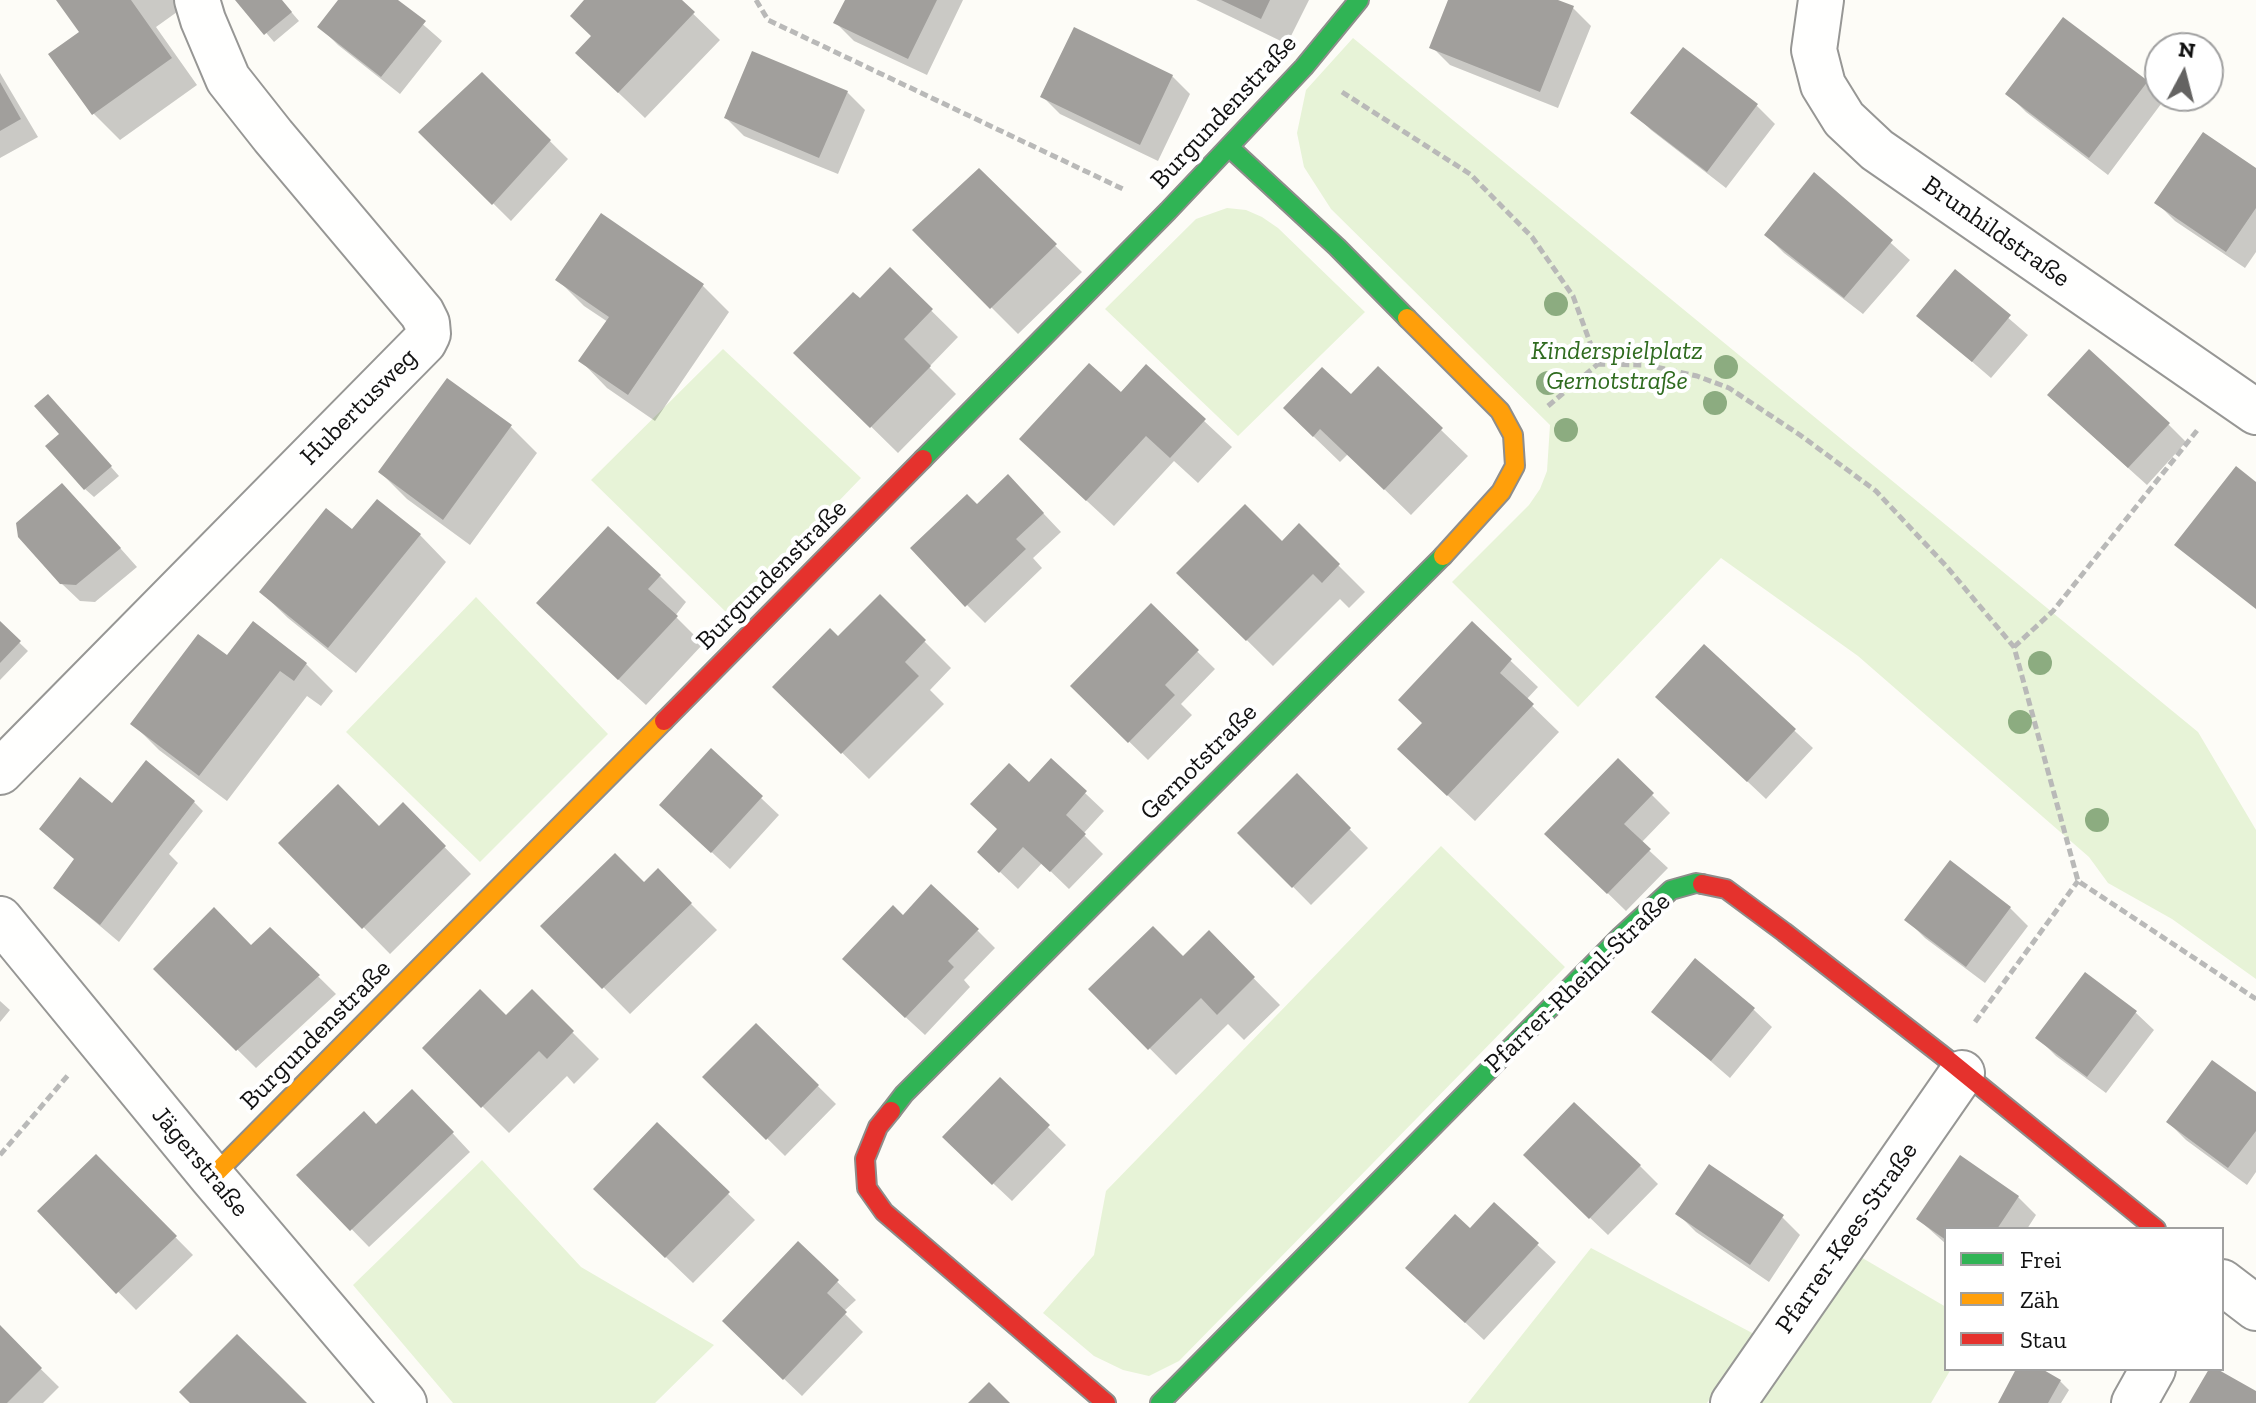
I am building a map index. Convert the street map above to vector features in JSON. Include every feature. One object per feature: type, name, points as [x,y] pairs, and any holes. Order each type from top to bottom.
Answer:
[{"type":"street","name":"Hubertusweg","points":[[0,772],[424,342],[428,334],[422,313],[228,79],[197,0]]},
{"type":"street","name":"Burgundenstraße","points":[[212,1177],[1168,211],[1304,67],[1359,0]]},
{"type":"street","name":"Brunhildstraße","points":[[1821,0],[1814,50],[1823,85],[1844,119],[1877,150],[2242,402]]},
{"type":"street","points":[[1229,147],[1337,247],[1471,380],[1500,411],[1513,435]]},
{"type":"street","name":"Gernotstraße","points":[[1106,1403],[884,1212],[867,1188],[865,1159],[878,1127],[904,1094],[1469,530],[1501,492],[1515,466],[1513,435]]},
{"type":"street","name":"Pfarrer-Rheinl-Straße","points":[[1160,1403],[1610,947],[1671,890],[1696,883],[1726,889],[1955,1066],[2154,1227]]},
{"type":"street","name":"Jägerstraße","points":[[0,919],[212,1177],[404,1403]]},
{"type":"street","name":"Pfarrer-Kees-Straße","points":[[1733,1403],[1955,1066]]},
{"type":"street","points":[[2224,1284],[2256,1308]]},
{"type":"street","points":[[2134,1403],[2152,1371]]},
{"type":"path","points":[[756,0],[768,20],[1168,211]]},
{"type":"path","points":[[1304,67],[1470,174],[1532,237],[1573,296],[1598,364]]},
{"type":"path","points":[[1513,435],[1598,364],[1647,365],[1697,376],[1729,388],[1876,491],[1947,567],[2014,647],[2078,881],[2256,999]]},
{"type":"path","points":[[2014,647],[2053,611],[2242,402]]},
{"type":"path","points":[[1955,1066],[2078,881]]},
{"type":"path","points":[[0,1155],[99,1040]]},
{"type":"green space","name":"Kinderspielplatz Gernotstraße","points":[[1353,38],[2198,732],[2256,830],[2256,979],[2172,919],[2108,883],[2089,857],[1858,656],[1721,558],[1578,707],[1452,582],[1529,505],[1540,489],[1547,471],[1550,425],[1331,209],[1304,167],[1297,133],[1306,90]]},
{"type":"green space","points":[[1227,208],[1246,210],[1278,228],[1365,312],[1238,436],[1105,309],[1196,219]]},
{"type":"green space","points":[[723,349],[861,478],[729,615],[591,480]]},
{"type":"green space","points":[[476,597],[608,734],[480,862],[346,732]]},
{"type":"green space","points":[[1441,846],[1565,967],[1179,1361],[1149,1376],[1123,1370],[1094,1356],[1043,1313],[1094,1255],[1106,1191]]},
{"type":"green space","points":[[482,1160],[581,1267],[714,1345],[655,1403],[453,1403],[353,1285]]},
{"type":"green space","points":[[1591,1248],[1756,1335],[1707,1403],[1468,1403]]},
{"type":"green space","points":[[1859,1256],[1944,1306],[1944,1371],[1950,1371],[1931,1403],[1756,1403]]},
{"type":"building","points":[[56,0],[131,0],[172,58],[92,115],[48,54],[79,32]]},
{"type":"building","points":[[235,0],[282,0],[292,12],[264,35]]},
{"type":"building","points":[[338,0],[398,0],[426,21],[381,77],[317,27]]},
{"type":"building","points":[[584,0],[682,0],[695,12],[618,93],[575,53],[591,36],[570,16]]},
{"type":"building","points":[[845,0],[937,0],[908,59],[833,23]]},
{"type":"building","points":[[1221,0],[1270,0],[1261,19]]},
{"type":"building","points":[[1448,0],[1558,0],[1574,6],[1540,92],[1429,48]]},
{"type":"building","points":[[2063,17],[2144,78],[2144,86],[2089,158],[2005,94]]},
{"type":"building","points":[[1074,27],[1173,75],[1140,145],[1040,97]]},
{"type":"building","points":[[1683,47],[1758,104],[1707,172],[1630,113]]},
{"type":"building","points":[[752,51],[848,91],[819,158],[724,118]]},
{"type":"building","points":[[482,72],[551,140],[492,205],[418,132]]},
{"type":"building","points":[[0,82],[21,119],[0,131]]},
{"type":"building","points":[[2203,132],[2256,168],[2256,208],[2226,252],[2154,203]]},
{"type":"building","points":[[979,168],[1057,244],[990,309],[912,230]]},
{"type":"building","points":[[1814,172],[1893,240],[1844,298],[1764,235]]},
{"type":"building","points":[[601,213],[704,284],[628,395],[578,361],[609,317],[555,280]]},
{"type":"building","points":[[890,267],[933,309],[904,339],[931,366],[870,428],[793,353],[853,292],[860,298]]},
{"type":"building","points":[[1955,269],[2011,315],[1972,362],[1916,316]]},
{"type":"building","points":[[2089,349],[2170,423],[2128,468],[2047,395]]},
{"type":"building","points":[[1089,363],[1121,392],[1146,364],[1206,419],[1170,458],[1146,436],[1086,501],[1019,439]]},
{"type":"building","points":[[1378,366],[1443,428],[1384,490],[1320,429],[1313,437],[1283,408],[1322,367],[1351,394]]},
{"type":"building","points":[[447,378],[512,425],[443,520],[378,472]]},
{"type":"building","points":[[48,394],[112,466],[84,490],[45,446],[59,434],[34,406]]},
{"type":"building","points":[[2236,466],[2256,482],[2256,609],[2174,545]]},
{"type":"building","points":[[1008,474],[1044,513],[1016,539],[1026,549],[965,607],[910,548],[967,494],[977,504]]},
{"type":"building","points":[[62,483],[121,548],[76,585],[60,584],[18,537],[16,523]]},
{"type":"building","points":[[377,499],[421,534],[328,648],[259,592],[326,508],[352,529]]},
{"type":"building","points":[[1245,504],[1282,541],[1299,523],[1340,564],[1322,583],[1313,574],[1246,641],[1176,573]]},
{"type":"building","points":[[608,526],[661,575],[648,589],[678,616],[618,680],[536,603]]},
{"type":"building","points":[[880,594],[926,640],[905,662],[919,676],[841,754],[772,687],[830,628],[838,636]]},
{"type":"building","points":[[1151,603],[1199,650],[1165,685],[1175,695],[1128,743],[1070,686]]},
{"type":"building","points":[[0,621],[21,641],[0,663]]},
{"type":"building","points":[[253,621],[307,663],[294,681],[280,671],[199,776],[130,724],[198,634],[227,655]]},
{"type":"building","points":[[1472,621],[1512,659],[1500,673],[1534,704],[1447,796],[1397,749],[1422,723],[1398,700]]},
{"type":"building","points":[[1704,644],[1796,729],[1747,782],[1655,697]]},
{"type":"building","points":[[711,748],[763,796],[711,853],[659,805]]},
{"type":"building","points":[[1051,758],[1087,791],[1066,815],[1086,834],[1050,872],[1023,847],[999,873],[977,852],[997,829],[970,804],[1009,763],[1029,782]]},
{"type":"building","points":[[1618,758],[1654,793],[1624,824],[1651,849],[1607,894],[1544,834]]},
{"type":"building","points":[[146,760],[195,801],[100,925],[53,888],[74,859],[39,829],[80,777],[112,803]]},
{"type":"building","points":[[1297,773],[1351,828],[1292,888],[1237,833]]},
{"type":"building","points":[[338,784],[379,826],[403,802],[446,846],[362,929],[278,843]]},
{"type":"building","points":[[615,853],[644,882],[658,868],[692,903],[602,989],[540,926]]},
{"type":"building","points":[[1950,860],[2011,907],[1966,967],[1904,920]]},
{"type":"building","points":[[931,884],[979,929],[948,961],[954,967],[905,1018],[842,959],[893,905],[903,915]]},
{"type":"building","points":[[214,907],[251,945],[270,927],[320,975],[236,1051],[153,969]]},
{"type":"building","points":[[1153,926],[1183,956],[1209,930],[1255,977],[1217,1015],[1201,998],[1148,1050],[1088,989]]},
{"type":"building","points":[[1695,958],[1755,1008],[1711,1061],[1651,1012]]},
{"type":"building","points":[[2085,972],[2137,1011],[2087,1077],[2035,1038]]},
{"type":"building","points":[[480,989],[506,1015],[532,989],[574,1031],[547,1059],[539,1051],[481,1108],[422,1048]]},
{"type":"building","points":[[756,1023],[819,1085],[766,1140],[702,1077]]},
{"type":"building","points":[[2212,1060],[2256,1092],[2256,1131],[2228,1168],[2166,1122]]},
{"type":"building","points":[[1000,1077],[1050,1125],[992,1185],[942,1137]]},
{"type":"building","points":[[412,1089],[454,1132],[350,1231],[296,1175],[364,1111],[376,1124]]},
{"type":"building","points":[[1574,1102],[1641,1165],[1589,1219],[1523,1155]]},
{"type":"building","points":[[657,1122],[730,1192],[665,1258],[593,1189]]},
{"type":"building","points":[[96,1154],[177,1236],[116,1294],[37,1211]]},
{"type":"building","points":[[1960,1155],[2019,1196],[1998,1227],[1944,1227],[1944,1239],[1916,1219]]},
{"type":"building","points":[[1709,1164],[1784,1215],[1750,1265],[1675,1214]]},
{"type":"building","points":[[1494,1202],[1539,1243],[1465,1323],[1405,1268],[1455,1214],[1470,1228]]},
{"type":"building","points":[[798,1241],[839,1280],[827,1293],[847,1312],[783,1380],[722,1321]]},
{"type":"building","points":[[0,1325],[42,1368],[7,1403],[0,1403]]},
{"type":"building","points":[[237,1334],[307,1403],[190,1403],[179,1392]]},
{"type":"building","points":[[2015,1371],[2045,1371],[2061,1380],[2048,1403],[1998,1403]]},
{"type":"building","points":[[2208,1371],[2221,1371],[2256,1391],[2256,1403],[2189,1403]]},
{"type":"building","points":[[989,1382],[1010,1403],[968,1403]]},
{"type":"traffic: fast","points":[[923,459],[1168,211],[1304,67],[1359,0]]},
{"type":"traffic: fast","points":[[1229,147],[1337,247],[1407,318]]},
{"type":"traffic: fast","points":[[891,1111],[904,1094],[1443,556]]},
{"type":"traffic: fast","points":[[1160,1403],[1621,936],[1671,890],[1702,884]]},
{"type":"traffic: slow","points":[[1407,318],[1500,411],[1513,435],[1515,466],[1501,492],[1443,556]]},
{"type":"traffic: slow","points":[[212,1177],[664,721]]},
{"type":"traffic: jam","points":[[664,721],[923,459]]},
{"type":"traffic: jam","points":[[1702,884],[1726,889],[1784,932],[1947,1059],[2154,1227]]},
{"type":"traffic: jam","points":[[891,1111],[878,1127],[865,1159],[867,1188],[884,1212],[1106,1403]]}]
